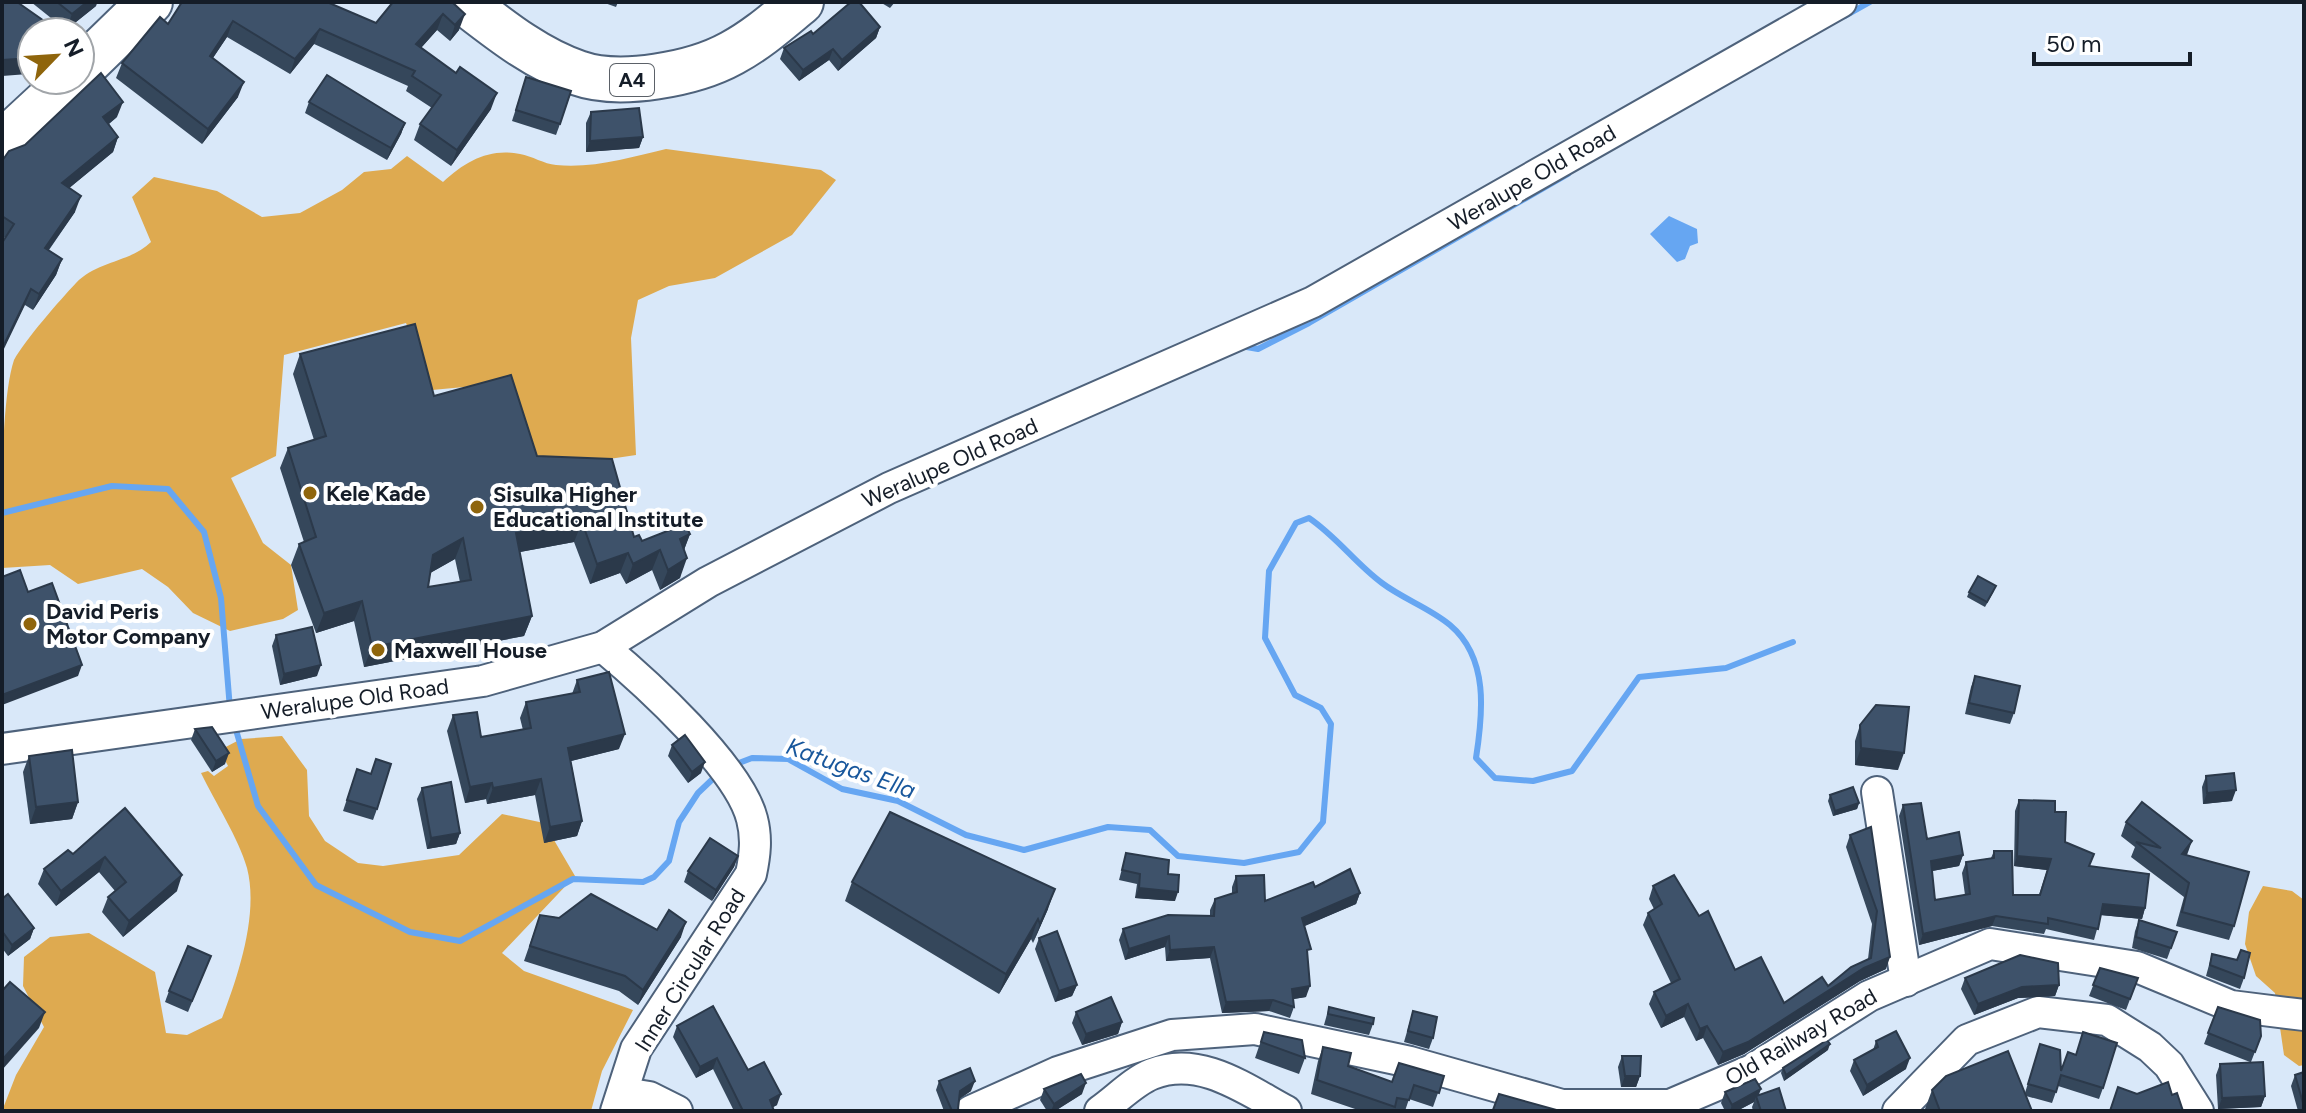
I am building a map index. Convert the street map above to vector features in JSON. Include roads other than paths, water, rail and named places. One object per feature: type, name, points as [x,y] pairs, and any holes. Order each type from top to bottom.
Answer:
[{"type":"highway","points":[[96,54],[150,2]]},
{"type":"highway","name":"A4","points":[[464,2],[509,37],[578,74],[625,81],[667,74],[729,55],[759,37],[801,2]]},
{"type":"highway","points":[[4,136],[51,96]]},
{"type":"street","name":"Weralupe Old Road","points":[[2,749],[483,681],[603,647],[708,582],[889,488],[1313,302],[1841,2]]},
{"type":"street","name":"Inner Circular Road","points":[[603,647],[642,679],[722,768],[752,817],[756,850],[751,874],[636,1049],[620,1102]]},
{"type":"street","points":[[1877,792],[1906,981]]},
{"type":"street","name":"Old Railway Road","points":[[971,1111],[1058,1072],[1172,1035],[1255,1029],[1410,1062],[1562,1105],[1670,1105],[1752,1070],[1869,996],[1990,944],[2137,967],[2231,1006],[2304,1015]]},
{"type":"street","points":[[1898,1111],[1967,1040],[2038,1012],[2107,1020],[2150,1047],[2169,1065],[2198,1111]]},
{"type":"street","points":[[1100,1111],[1151,1075],[1193,1068],[1224,1078],[1286,1111]]},
{"type":"street","points":[[620,1102],[649,1097],[677,1111]]},
{"type":"water","points":[[1669,216],[1697,229],[1698,243],[1690,246],[1685,259],[1677,262],[1650,234]]},
{"type":"waterway","points":[[1845,16],[1870,2]]},
{"type":"waterway","points":[[1241,346],[1258,349],[1309,323],[1568,174]]},
{"type":"waterway","points":[[2,513],[112,486],[168,489],[204,532],[221,598],[230,709]]},
{"type":"waterway","points":[[731,766],[752,758],[788,759],[842,789],[898,801],[966,835],[1024,850],[1108,827],[1150,830],[1178,856],[1244,863],[1299,852],[1323,822],[1331,724],[1321,708],[1295,695],[1265,638],[1269,571],[1296,523],[1309,518],[1382,583],[1442,619],[1463,638],[1472,653],[1480,687],[1476,758],[1495,778],[1533,781],[1572,771],[1639,677],[1726,668],[1793,642]]},
{"type":"waterway","name":"Katugas Ella","points":[[234,723],[258,806],[316,885],[410,932],[460,941],[573,879],[643,882],[654,877],[669,861],[679,822],[698,793],[719,773]]},
{"type":"place","name":"Kele Kade","points":[[310,493]]},
{"type":"place","name":"Sisulka Higher Educational Institute","points":[[477,507]]},
{"type":"place","name":"David Peris Motor Company","points":[[30,624]]},
{"type":"place","name":"Maxwell House","points":[[378,650]]}]
